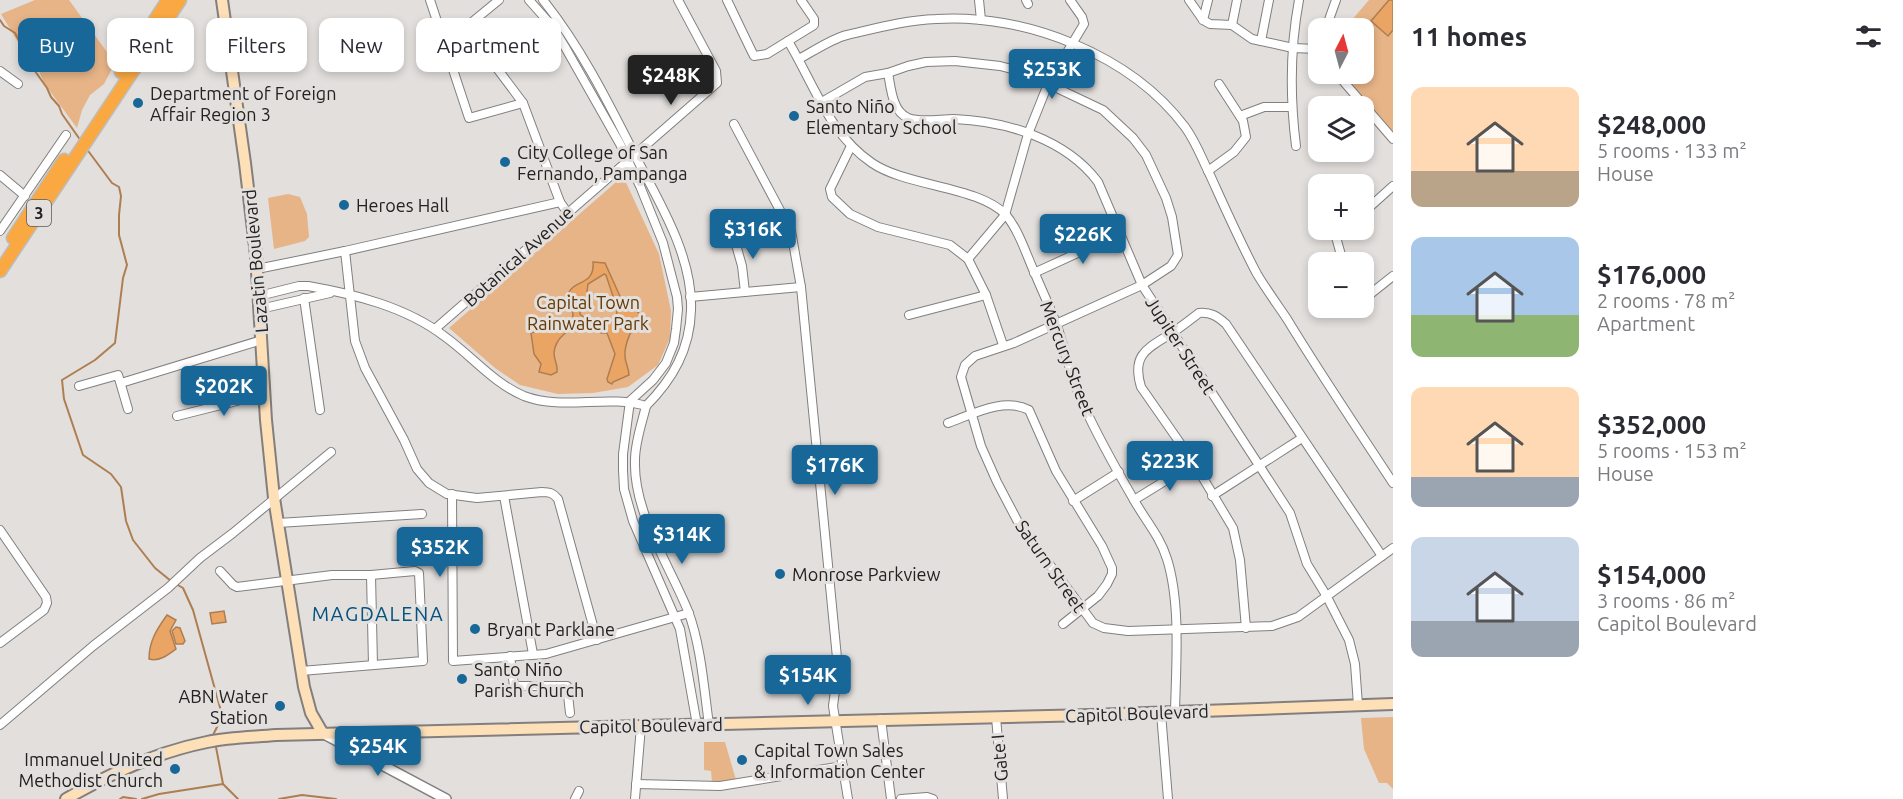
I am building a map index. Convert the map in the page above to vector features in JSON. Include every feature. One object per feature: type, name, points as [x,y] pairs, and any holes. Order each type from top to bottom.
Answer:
[{"type":"highway","name":"3","points":[[92,126],[168,0]]},
{"type":"highway","name":"3","points":[[92,126],[174,0]]},
{"type":"highway","name":"3","points":[[119,84],[180,0]]},
{"type":"highway","name":"3","points":[[0,257],[184,0]]},
{"type":"highway","name":"3","points":[[0,271],[74,152]]},
{"type":"main road","name":"Lazatin Boulevard","points":[[222,0],[246,163],[257,269],[264,394],[274,498],[301,671],[311,713],[322,732]]},
{"type":"main road","name":"Capitol Boulevard","points":[[66,799],[129,767],[197,744],[225,739],[322,732],[709,725],[1161,713],[1393,704]]},
{"type":"street","points":[[430,0],[437,18]]},
{"type":"street","points":[[477,18],[499,0]]},
{"type":"street","points":[[529,0],[553,27],[628,160],[644,193],[663,243],[678,309],[674,343],[666,363],[653,380],[630,401],[623,454],[624,489],[633,521],[680,629],[697,725]]},
{"type":"street","points":[[543,0],[577,47],[663,206],[679,248],[690,297],[690,326],[681,360],[663,388],[646,406],[635,459],[640,499],[689,613],[709,725]]},
{"type":"street","name":"Botanical Avenue","points":[[435,329],[717,83],[716,71],[678,0]]},
{"type":"street","points":[[727,0],[754,56],[767,54],[814,25],[814,19],[801,0]]},
{"type":"street","points":[[979,0],[981,20]]},
{"type":"street","points":[[968,259],[1005,215],[1028,134],[1048,84],[1084,24],[1070,0]]},
{"type":"street","points":[[1189,0],[1203,20],[1210,24],[1233,25],[1252,39],[1293,48],[1308,49]]},
{"type":"street","points":[[1203,20],[1208,0]]},
{"type":"street","points":[[1233,25],[1237,0]]},
{"type":"street","points":[[1261,40],[1269,0]]},
{"type":"street","points":[[1296,146],[1292,107],[1293,48],[1299,0]]},
{"type":"street","points":[[1330,18],[1336,0]]},
{"type":"street","points":[[799,59],[846,35],[899,23],[936,18],[981,20],[1036,30],[1072,42],[1115,66],[1159,99],[1197,145],[1257,274],[1393,483]]},
{"type":"street","name":"Mercury Street","points":[[788,41],[820,103],[850,146],[874,164],[917,182],[944,187],[990,204],[1005,215],[1016,232],[1056,324],[1082,402],[1134,500],[1154,530],[1167,559],[1176,630],[1175,712]]},
{"type":"street","name":"Saturn Street","points":[[820,103],[865,77],[926,62],[955,61],[1000,66],[1023,72],[1103,110],[1139,146],[1156,177],[1172,217],[1178,255],[1171,266],[1142,285],[1056,324],[975,356],[965,365],[961,377],[971,415],[997,482],[1018,522],[1081,609],[1094,623],[1104,628],[1128,631],[1246,628],[1288,622],[1393,548]]},
{"type":"street","points":[[0,71],[18,84]]},
{"type":"street","points":[[455,72],[469,118],[523,103]]},
{"type":"street","points":[[500,72],[523,103],[560,202],[567,212]]},
{"type":"street","name":"Jupiter Street","points":[[888,73],[892,97],[898,110],[906,117],[917,120],[988,123],[1028,134],[1069,152],[1089,169],[1098,182],[1142,285],[1290,513],[1307,564],[1349,640],[1355,664],[1358,705]]},
{"type":"street","points":[[1208,171],[1234,152],[1246,137],[1240,116],[1219,84]]},
{"type":"street","points":[[1346,84],[1356,96]]},
{"type":"street","points":[[1240,116],[1264,107],[1292,107]]},
{"type":"street","points":[[1374,118],[1393,140]]},
{"type":"street","points":[[734,124],[791,231],[801,286],[838,668],[833,706],[834,720],[848,799]]},
{"type":"street","points":[[0,231],[66,135]]},
{"type":"street","points":[[850,146],[830,189],[832,197],[850,214],[878,227],[950,245],[968,259],[986,295],[1003,345]]},
{"type":"street","points":[[0,175],[25,195]]},
{"type":"street","points":[[1374,203],[1393,186]]},
{"type":"street","points":[[257,269],[560,202]]},
{"type":"street","points":[[1034,273],[1121,233]]},
{"type":"street","points":[[733,234],[742,266],[745,292]]},
{"type":"street","points":[[345,251],[355,341],[364,368],[404,440],[417,469],[429,483],[447,494],[477,498],[550,492],[558,499],[597,640]]},
{"type":"street","points":[[1374,291],[1393,276]]},
{"type":"street","points":[[259,296],[308,286],[349,296],[401,312],[435,329],[499,382],[525,396],[537,400],[559,402],[630,401],[646,406]]},
{"type":"street","points":[[690,297],[801,286]]},
{"type":"street","points":[[260,309],[334,292]]},
{"type":"street","points":[[909,315],[986,295]]},
{"type":"street","points":[[304,298],[320,410]]},
{"type":"street","points":[[1246,628],[1237,541],[1226,515],[1212,496],[1194,463],[1141,387],[1139,380],[1140,356],[1149,347],[1199,313],[1217,316],[1226,324],[1382,556]]},
{"type":"street","points":[[121,383],[262,340]]},
{"type":"street","points":[[79,386],[118,375],[128,409]]},
{"type":"street","points":[[177,416],[264,394]]},
{"type":"street","points":[[948,423],[1006,405],[1017,404],[1029,410],[1056,471],[1072,501],[1102,546],[1112,568],[1112,574],[1098,596],[1063,624]]},
{"type":"street","points":[[1212,496],[1302,438]]},
{"type":"street","points":[[0,724],[331,452]]},
{"type":"street","points":[[1134,500],[1194,463]]},
{"type":"street","points":[[1072,501],[1119,472]]},
{"type":"street","points":[[452,494],[453,661],[546,654],[689,613]]},
{"type":"street","points":[[504,496],[532,654]]},
{"type":"street","points":[[278,523],[422,514]]},
{"type":"street","points":[[0,530],[46,597],[47,603],[44,610],[0,643]]},
{"type":"street","points":[[220,571],[237,587],[332,575],[371,575],[415,571],[419,573],[423,661],[301,671]]},
{"type":"street","points":[[371,575],[373,665]]},
{"type":"street","points":[[510,656],[514,686],[567,686],[570,713]]},
{"type":"street","points":[[1161,713],[1168,799]]},
{"type":"street","name":"Gate I","points":[[996,717],[1003,799]]},
{"type":"street","points":[[881,719],[891,799]]},
{"type":"street","points":[[635,799],[640,726]]},
{"type":"street","points":[[322,732],[446,799]]},
{"type":"street","points":[[636,784],[720,786],[843,766]]},
{"type":"street","points":[[575,799],[579,791]]},
{"type":"street","points":[[901,799],[927,797],[933,799]]},
{"type":"green space","points":[[35,0],[69,0],[82,18],[18,18],[18,42],[1,14]]},
{"type":"green space","points":[[1369,0],[1393,0],[1393,139],[1374,116],[1374,96],[1357,96],[1347,84],[1374,84],[1374,18],[1354,18]]},
{"type":"green space","points":[[95,36],[107,52],[107,72],[110,72],[104,84],[90,95],[82,110],[77,128],[44,83],[39,72],[95,72]]},
{"type":"green space","name":"Capital Town Rainwater Park","points":[[623,176],[659,254],[671,311],[670,338],[658,365],[628,387],[593,393],[558,394],[520,385],[495,368],[449,328]]},
{"type":"green space","points":[[288,194],[300,197],[307,214],[309,237],[305,241],[274,249],[268,198]]},
{"type":"green space","points":[[1393,717],[1393,789],[1387,783],[1379,783],[1364,749],[1361,718]]},
{"type":"green space","points":[[704,742],[725,742],[736,780],[712,782],[711,771],[704,770]]},
{"type":"shaded area","points":[[1389,0],[1393,0],[1393,30],[1388,36],[1374,24],[1374,18]]},
{"type":"shaded area","points":[[593,262],[605,263],[623,303],[633,306],[641,316],[632,329],[626,346],[625,359],[629,375],[612,384],[607,379],[615,354],[607,333],[601,333],[583,325],[568,331],[560,338],[555,348],[557,372],[551,375],[539,372],[541,364],[534,354],[531,333],[561,329],[570,322],[573,314],[568,300],[569,292],[588,278],[593,269]],"holes":[[[606,275],[617,311],[612,322],[601,324],[589,321],[580,314],[586,299],[588,284]]]},
{"type":"shaded area","points":[[224,611],[226,622],[212,624],[210,613]]},
{"type":"shaded area","points":[[167,615],[176,620],[170,631],[176,649],[160,659],[149,659],[154,636]]},
{"type":"shaded area","points":[[176,627],[180,628],[185,641],[183,644],[176,644],[172,631]]},
{"type":"waterway","points":[[0,20],[4,26],[15,33],[30,64],[81,141]]},
{"type":"waterway","points":[[86,148],[112,183],[119,187],[121,196],[119,235],[127,265],[123,278],[115,343],[95,360],[62,380],[64,399],[83,455],[111,474],[121,487],[126,521],[133,540],[155,568],[171,581]]},
{"type":"waterway","points":[[176,584],[183,588],[193,610],[221,711],[217,716],[218,725],[213,735]]},
{"type":"waterway","points":[[216,747],[223,784]]},
{"type":"waterway","points":[[142,799],[159,794],[223,784],[238,799]]},
{"type":"waterway","points":[[279,799],[302,795],[336,799]]},
{"type":"waterway","points":[[120,799],[123,797],[136,799]]},
{"type":"place","name":"Department of Foreign Affair Region 3","points":[[138,103]]},
{"type":"place","name":"Santo Niño Elementary School","points":[[794,116]]},
{"type":"place","name":"City College of San Fernando, Pampanga","points":[[505,162]]},
{"type":"place","name":"Heroes Hall","points":[[344,205]]},
{"type":"place","name":"Monrose Parkview","points":[[780,574]]},
{"type":"place","name":"Bryant Parklane","points":[[475,629]]},
{"type":"place","name":"Santo Niño Parish Church","points":[[462,679]]},
{"type":"place","name":"ABN Water Station","points":[[280,706]]},
{"type":"place","name":"Capital Town Sales & Information Center","points":[[742,760]]},
{"type":"place","name":"Immanuel United Methodist Church","points":[[175,769]]},
{"type":"district","name":"MAGDALENA","points":[[378,613]]}]
